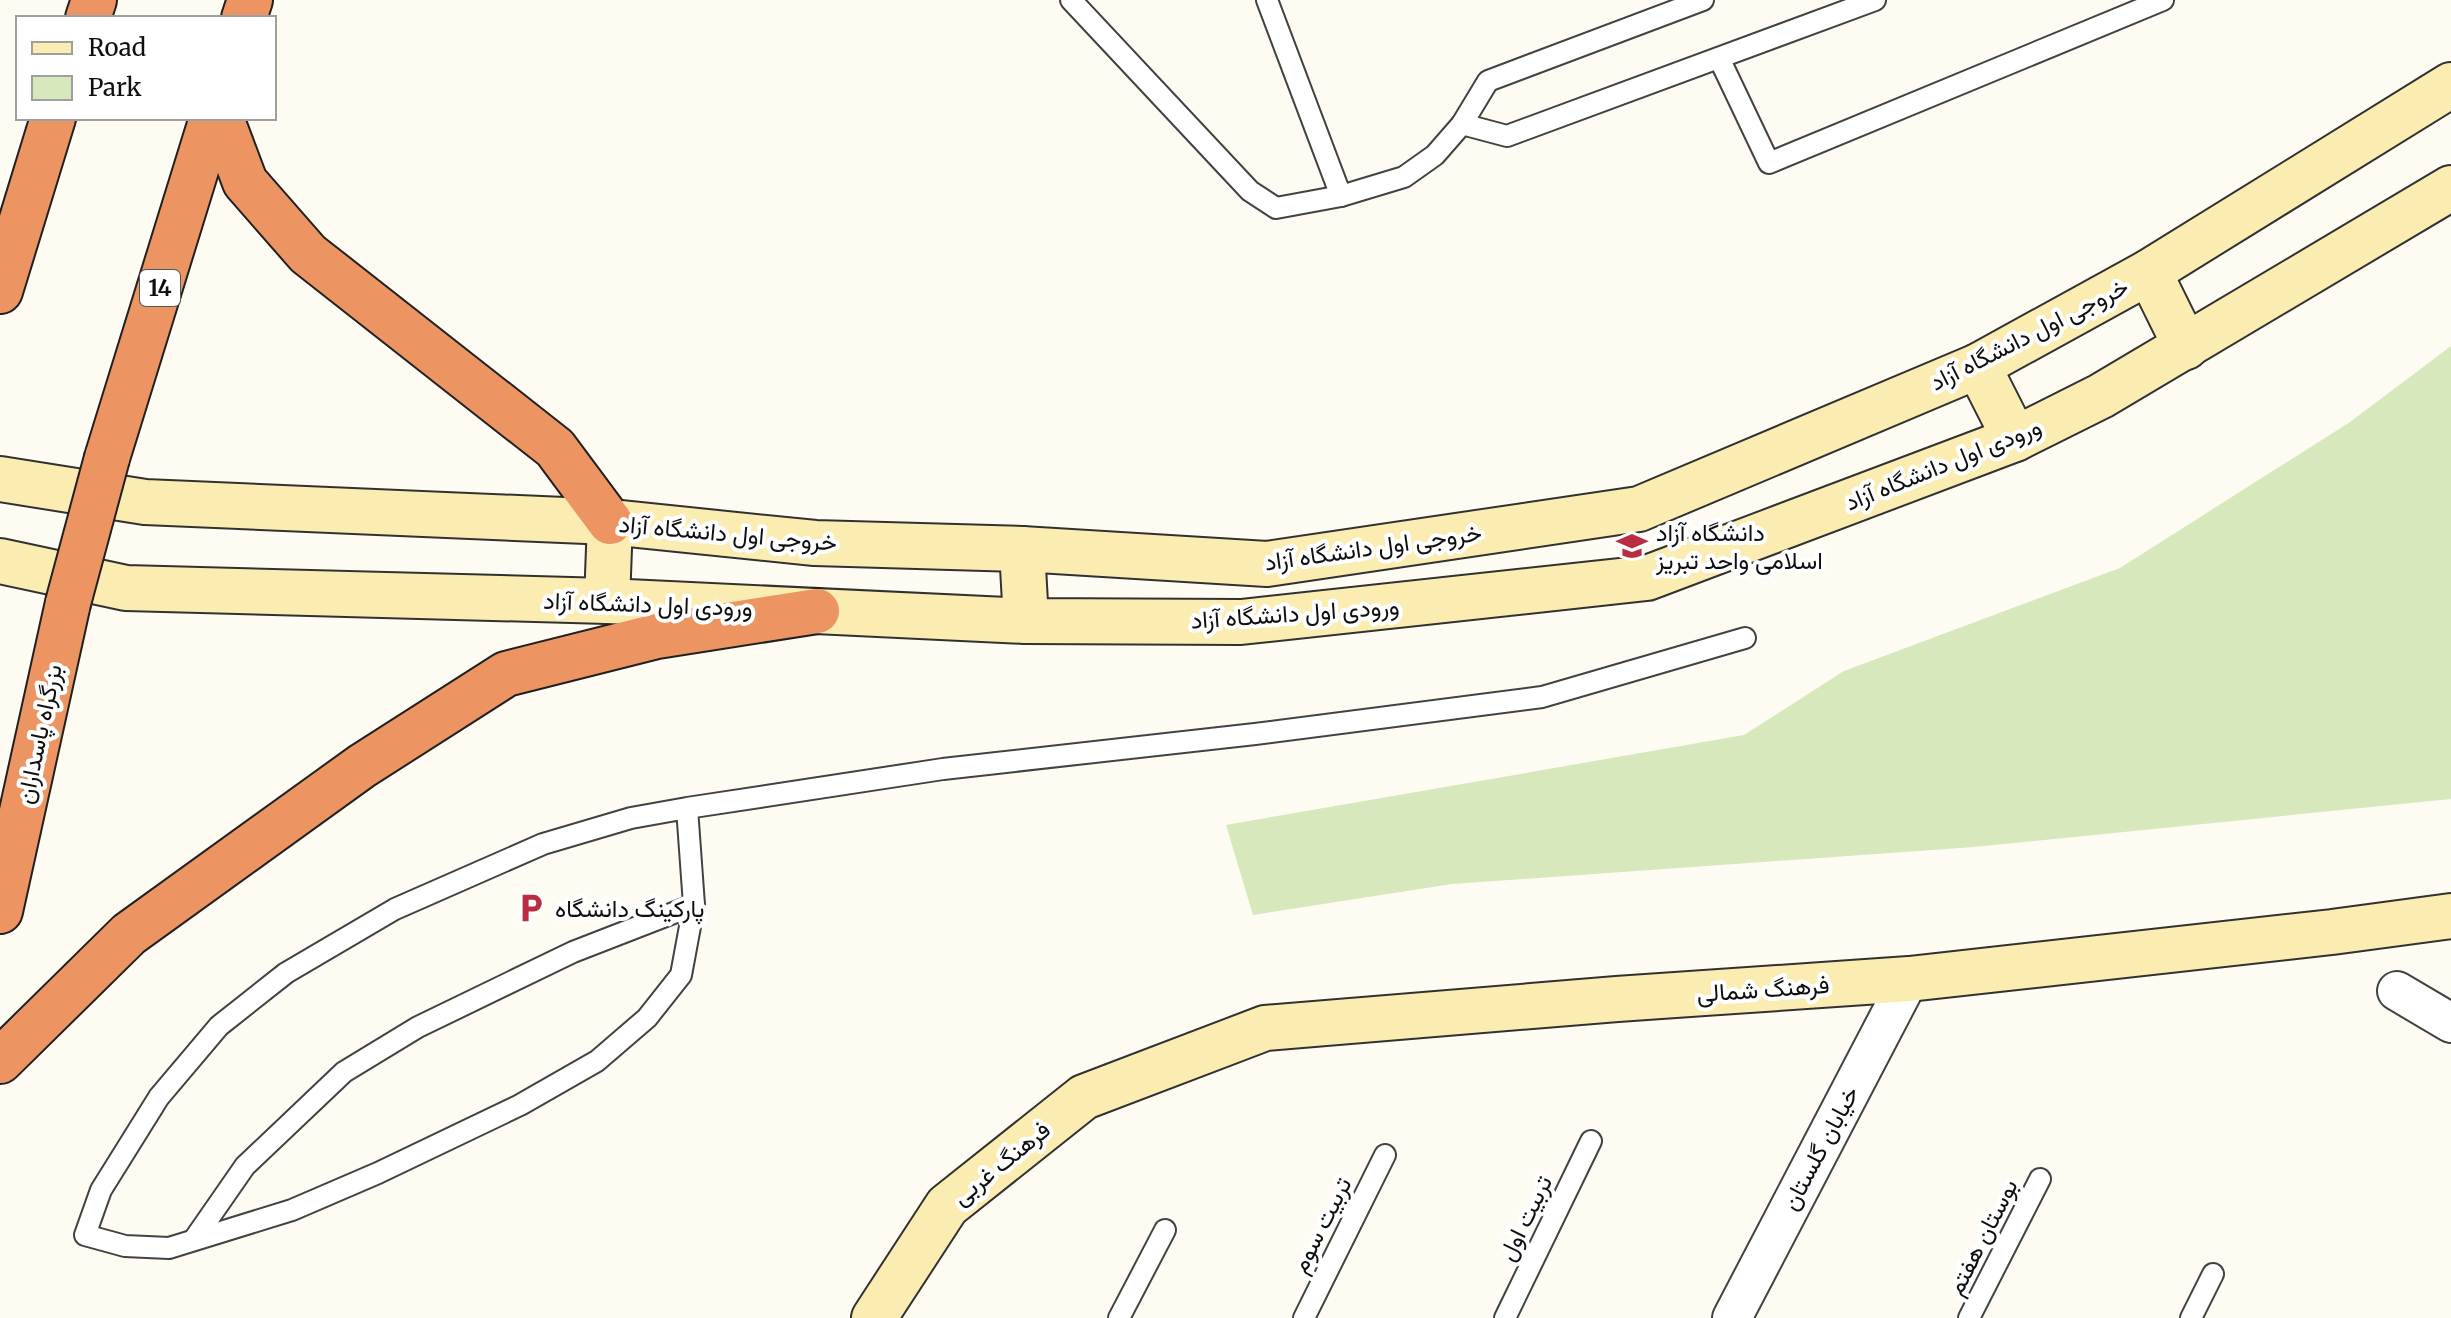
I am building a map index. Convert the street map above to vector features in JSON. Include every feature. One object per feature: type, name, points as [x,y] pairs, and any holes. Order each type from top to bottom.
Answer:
[{"type":"highway","points":[[0,291],[52,120]]},
{"type":"highway","name":"بزرگراه پاسداران","points":[[0,911],[68,603],[107,458],[211,120]]},
{"type":"highway","points":[[222,120],[245,182],[308,254],[555,448],[610,522]]},
{"type":"highway","points":[[0,1061],[129,934],[362,766],[506,674],[657,636],[817,611]]},
{"type":"street","name":"خروجی اول دانشگاه آزاد","points":[[0,479],[145,502],[610,522],[815,543],[1022,549],[1267,564],[1639,509],[1978,366],[2149,272],[2451,85]]},
{"type":"street","name":"ورودی اول دانشگاه آزاد","points":[[0,561],[126,588],[607,601],[1026,621],[1241,622],[1647,578],[2015,439],[2101,396],[2451,188]]},
{"type":"street","points":[[2149,272],[2186,347]]},
{"type":"street","points":[[1978,366],[2015,439]]},
{"type":"street","points":[[607,601],[610,522]]},
{"type":"street","points":[[815,543],[817,611]]},
{"type":"street","points":[[1022,549],[1026,621]]},
{"type":"street","name":"فرهنگ شمالی","points":[[1084,1097],[1265,1028],[1909,979],[2451,916]]},
{"type":"street","name":"خیابان گلستان","points":[[1732,1318],[1909,979]]},
{"type":"street","points":[[2397,991],[2451,1023]]},
{"type":"street","name":"فرهنگ غربی","points":[[874,1318],[947,1206],[1084,1097]]},
{"type":"lane","points":[[1071,0],[1250,191],[1276,208],[1341,196],[1404,177],[1435,155],[1462,124],[1488,81],[1703,0]]},
{"type":"lane","points":[[1267,0],[1341,196]]},
{"type":"lane","points":[[1462,124],[1507,136],[1875,0]]},
{"type":"lane","points":[[1719,58],[1769,163],[2163,0]]},
{"type":"lane","points":[[687,808],[694,905],[681,975],[647,1018],[597,1061],[520,1105],[292,1210],[169,1248],[125,1246],[85,1235],[101,1190],[159,1097],[219,1026],[286,973],[395,909],[543,844],[631,818],[687,808],[943,769],[1255,734],[1542,697],[1745,638]]},
{"type":"lane","points":[[195,1238],[245,1166],[344,1072],[418,1027],[573,952],[694,905]]},
{"type":"lane","name":"تربیت اول","points":[[1505,1318],[1591,1141]]},
{"type":"lane","name":"تربیت سوم","points":[[1304,1318],[1385,1155]]},
{"type":"lane","name":"بوستان هفتم","points":[[1969,1318],[2040,1179]]},
{"type":"lane","points":[[1119,1318],[1165,1230]]},
{"type":"lane","points":[[2191,1318],[2213,1274]]},
{"type":"green space","points":[[2451,346],[2451,799],[1974,847],[1452,884],[1253,915],[1226,825],[1744,735],[1844,671],[2120,568],[2350,422]]},
{"type":"place","name":"دانشگاه آزاد اسلامی واحد تبریز","points":[[1632,546]]},
{"type":"place","name":"پارکینگ دانشگاه","points":[[531,908]]}]
